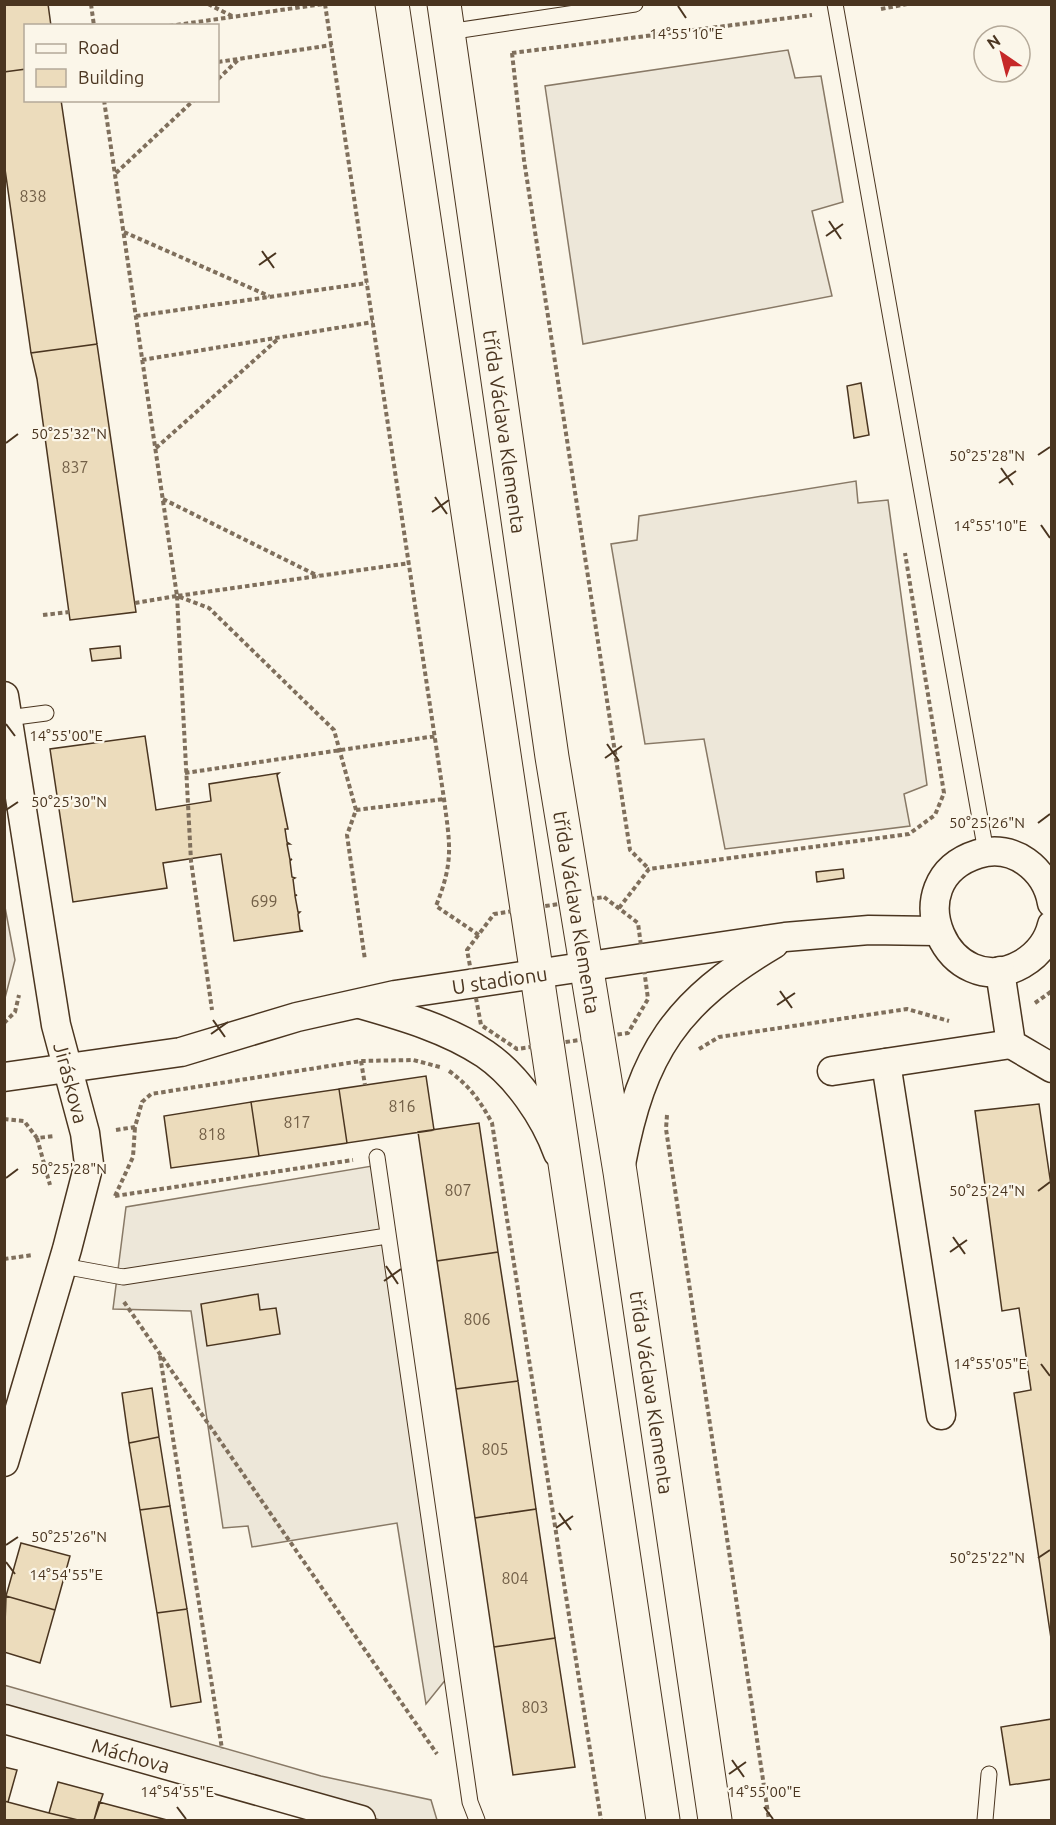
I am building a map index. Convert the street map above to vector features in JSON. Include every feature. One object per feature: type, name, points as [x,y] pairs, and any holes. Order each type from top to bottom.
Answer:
[{"type":"street","points":[[392,4],[663,1821]]},
{"type":"street","name":"třída Václava Klementa","points":[[446,18],[552,757],[620,1172],[715,1821]]},
{"type":"street","name":"Jiráskova","points":[[4,1461],[63,1266],[89,1164],[85,1133],[69,1066],[56,1025],[6,707]]},
{"type":"street","points":[[1051,893],[1039,872],[1024,860],[1005,853],[986,852],[966,858],[949,871],[938,890],[933,910],[936,931],[951,954],[973,968],[1000,971],[1016,967],[1030,959],[1042,947],[1052,925]]},
{"type":"street","name":"U stadionu","points":[[4,1077],[69,1066],[182,1052],[355,1002],[785,937],[869,930],[936,931]]},
{"type":"street","name":"U stadionu","points":[[620,1172],[636,1100],[654,1054],[668,1030],[705,991],[741,963],[785,937]]},
{"type":"street","points":[[1000,971],[1011,1044]]},
{"type":"street","points":[[355,1002],[436,1030],[485,1054],[527,1098],[547,1130],[566,1173]]},
{"type":"street","points":[[832,1071],[1011,1044],[1052,1068]]},
{"type":"street","points":[[886,1063],[941,1415]]},
{"type":"street","name":"Máchova","points":[[4,1719],[227,1782],[305,1813],[361,1821]]},
{"type":"lane","points":[[446,18],[509,23],[635,4]]},
{"type":"lane","points":[[836,4],[986,852]]},
{"type":"lane","points":[[6,707],[46,713]]},
{"type":"lane","points":[[377,1157],[470,1802],[477,1821]]},
{"type":"lane","points":[[63,1266],[123,1276],[387,1236]]},
{"type":"lane","points":[[985,1821],[989,1774]]},
{"type":"path","points":[[91,4],[94,24]]},
{"type":"path","points":[[208,4],[233,16]]},
{"type":"path","points":[[182,24],[324,4],[436,736],[451,855],[445,884],[436,906],[478,935]]},
{"type":"path","points":[[880,9],[908,4]]},
{"type":"path","points":[[512,53],[814,15],[821,23]]},
{"type":"path","points":[[509,23],[524,160],[630,850],[649,869]]},
{"type":"path","points":[[219,62],[332,45]]},
{"type":"path","points":[[219,78],[239,58]]},
{"type":"path","points":[[105,102],[177,596],[185,773],[192,861],[212,1010]]},
{"type":"path","points":[[115,173],[192,102]]},
{"type":"path","points":[[124,232],[270,297]]},
{"type":"path","points":[[136,316],[367,282]]},
{"type":"path","points":[[142,360],[373,322]]},
{"type":"path","points":[[155,449],[279,338]]},
{"type":"path","points":[[163,499],[318,576]]},
{"type":"path","points":[[619,908],[649,869],[909,834],[935,815],[945,794],[904,547]]},
{"type":"path","points":[[135,603],[410,564]]},
{"type":"path","points":[[177,596],[209,608],[334,730],[356,810],[347,835],[365,960]]},
{"type":"path","points":[[43,615],[69,612]]},
{"type":"path","points":[[185,773],[436,736]]},
{"type":"path","points":[[356,810],[444,799]]},
{"type":"path","points":[[696,1051],[719,1037],[907,1010],[952,1022]]},
{"type":"path","points":[[361,1060],[365,1085]]},
{"type":"path","points":[[4,1119],[24,1121],[37,1138],[135,1127],[142,1102],[151,1094],[361,1060],[420,1061],[445,1068],[480,1101],[492,1123],[601,1821]]},
{"type":"path","points":[[667,1112],[668,1141],[769,1821]]},
{"type":"path","points":[[115,1196],[377,1157]]},
{"type":"path","points":[[104,1273],[470,1802]]},
{"type":"path","points":[[160,1355],[227,1782]]},
{"type":"shaded area","points":[[788,50],[795,78],[821,76],[843,202],[812,211],[832,296],[583,344],[545,86]]},
{"type":"shaded area","points":[[856,481],[858,503],[888,500],[927,785],[904,794],[910,826],[725,849],[704,739],[645,744],[611,544],[637,540],[639,516]]},
{"type":"shaded area","points":[[4,902],[15,960],[5,998],[4,998]]},
{"type":"shaded area","points":[[378,1165],[451,1673],[426,1704],[397,1523],[252,1547],[248,1526],[223,1528],[191,1311],[113,1309],[126,1207]]},
{"type":"shaded area","points":[[4,1685],[321,1776],[431,1800],[437,1820],[380,1820],[5,1719]]},
{"type":"building","points":[[4,4],[48,4],[51,24],[24,24],[24,69],[4,72]]},
{"type":"building","points":[[24,69],[24,102],[61,102],[97,344],[31,353],[4,162],[4,72]]},
{"type":"building","points":[[97,344],[136,612],[70,620],[37,379],[31,353]]},
{"type":"building","points":[[861,383],[869,435],[854,438],[847,386]]},
{"type":"building","points":[[120,646],[121,658],[92,661],[90,649]]},
{"type":"building","points":[[145,736],[156,810],[211,801],[209,784],[279,773],[277,775],[288,829],[285,829],[287,842],[290,844],[287,844],[290,860],[292,859],[290,861],[292,877],[295,878],[293,879],[295,895],[297,895],[295,896],[298,912],[300,912],[298,914],[300,930],[303,931],[234,941],[221,854],[163,863],[167,888],[73,902],[50,749]]},
{"type":"building","points":[[843,869],[844,878],[817,882],[816,872]]},
{"type":"building","points":[[426,1076],[434,1130],[347,1143],[339,1089]]},
{"type":"building","points":[[339,1089],[347,1143],[259,1156],[251,1102]]},
{"type":"building","points":[[251,1102],[259,1156],[171,1168],[164,1116]]},
{"type":"building","points":[[1039,1104],[1052,1192],[1052,1645],[1014,1393],[1031,1390],[1019,1308],[1002,1311],[975,1111]]},
{"type":"building","points":[[479,1123],[498,1252],[437,1261],[418,1132]]},
{"type":"building","points":[[498,1252],[518,1381],[456,1389],[437,1261]]},
{"type":"building","points":[[258,1294],[260,1310],[276,1308],[280,1334],[207,1346],[201,1304]]},
{"type":"building","points":[[518,1381],[536,1509],[475,1518],[456,1389]]},
{"type":"building","points":[[152,1388],[159,1437],[129,1443],[122,1393]]},
{"type":"building","points":[[159,1437],[170,1506],[140,1510],[129,1443]]},
{"type":"building","points":[[170,1506],[187,1609],[157,1613],[140,1510]]},
{"type":"building","points":[[536,1509],[555,1638],[494,1647],[475,1518]]},
{"type":"building","points":[[21,1543],[70,1556],[55,1610],[6,1596]]},
{"type":"building","points":[[6,1596],[55,1610],[40,1663],[4,1652]]},
{"type":"building","points":[[187,1609],[201,1702],[171,1707],[157,1613]]},
{"type":"building","points":[[555,1638],[575,1767],[513,1775],[494,1647]]},
{"type":"building","points":[[1052,1719],[1052,1779],[1010,1785],[1001,1727]]},
{"type":"building","points":[[4,1767],[17,1770],[8,1802],[4,1801]]},
{"type":"building","points":[[58,1782],[103,1794],[94,1820],[78,1820],[49,1813]]},
{"type":"building","points":[[4,1801],[49,1813],[78,1820],[4,1820]]},
{"type":"building","points":[[99,1802],[167,1820],[94,1820]]}]
